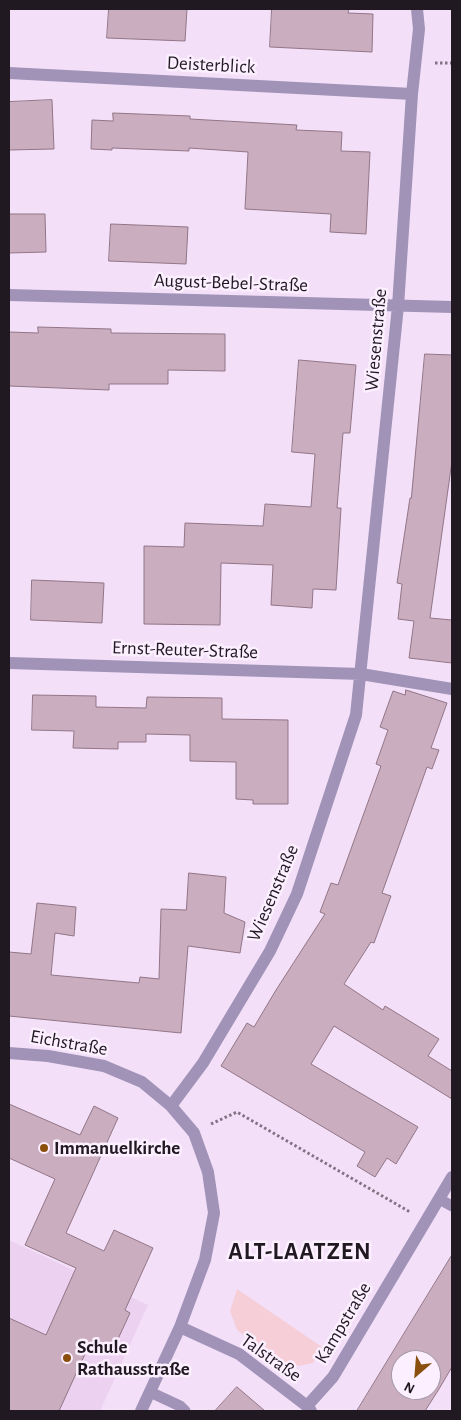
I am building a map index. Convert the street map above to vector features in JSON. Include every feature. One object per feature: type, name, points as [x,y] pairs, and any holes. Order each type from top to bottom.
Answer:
[{"type":"street","name":"Wiesenstraße","points":[[172,1106],[203,1063],[270,951],[297,894],[356,715],[398,306],[412,94],[419,29],[417,9]]},
{"type":"street","name":"Deisterblick","points":[[9,73],[412,94]]},
{"type":"street","name":"August-Bebel-Straße","points":[[9,295],[452,308]]},
{"type":"street","name":"Ernst-Reuter-Straße","points":[[9,663],[360,674]]},
{"type":"street","points":[[360,674],[452,689]]},
{"type":"street","name":"Eichstraße","points":[[9,1053],[48,1056],[104,1066],[142,1082],[172,1106],[194,1133],[208,1172],[214,1213],[205,1260],[180,1326],[142,1411]]},
{"type":"street","name":"Kampstraße","points":[[309,1409],[333,1377],[452,1177]]},
{"type":"street","name":"Talstraße","points":[[180,1326],[239,1354],[309,1409]]},
{"type":"lane","points":[[439,1199],[452,1206]]},
{"type":"lane","points":[[150,1392],[180,1406],[186,1411]]},
{"type":"path","points":[[194,1133],[237,1112],[426,1221]]},
{"type":"shaded area","name":"Schule Rathausstraße","points":[[9,1240],[148,1305],[100,1411],[9,1411]]},
{"type":"shaded area","points":[[237,1289],[322,1347],[313,1363],[298,1366],[281,1363],[237,1330],[230,1311]]},
{"type":"building","points":[[109,9],[187,9],[185,41],[107,38]]},
{"type":"building","points":[[272,9],[349,9],[348,13],[373,14],[372,52],[270,47]]},
{"type":"building","points":[[52,100],[54,149],[9,150],[9,102]]},
{"type":"building","points":[[113,113],[190,116],[190,119],[297,125],[296,130],[342,132],[341,151],[370,152],[366,234],[330,232],[331,214],[245,209],[248,152],[189,148],[189,151],[91,149],[92,120],[113,121]]},
{"type":"building","points":[[9,214],[45,214],[46,252],[9,253]]},
{"type":"building","points":[[111,224],[188,227],[186,264],[109,261]]},
{"type":"building","points":[[38,327],[111,329],[111,333],[225,334],[225,371],[168,370],[168,384],[109,384],[109,390],[9,386],[9,332],[38,333]]},
{"type":"building","points":[[425,354],[452,355],[452,461],[430,618],[452,620],[452,663],[409,658],[414,621],[398,619],[402,584],[397,583],[411,498]]},
{"type":"building","points":[[299,360],[356,365],[350,433],[343,433],[337,508],[341,508],[336,590],[313,589],[312,608],[271,605],[273,565],[221,563],[220,625],[144,624],[144,546],[184,547],[185,523],[263,526],[265,504],[311,507],[315,454],[292,452]]},
{"type":"building","points":[[32,580],[104,583],[102,623],[31,620]]},
{"type":"building","points":[[406,690],[447,703],[431,748],[439,750],[432,769],[427,767],[382,893],[391,896],[374,943],[371,942],[344,984],[383,1010],[385,1006],[439,1039],[428,1056],[452,1071],[452,1099],[334,1026],[311,1064],[418,1127],[396,1164],[387,1158],[375,1177],[357,1166],[365,1152],[221,1066],[247,1023],[254,1027],[325,914],[320,912],[331,883],[338,885],[381,766],[376,764],[388,730],[380,727],[393,691],[405,695]]},
{"type":"building","points":[[33,695],[96,696],[96,707],[146,708],[147,697],[222,698],[222,719],[288,720],[288,804],[253,804],[253,800],[236,799],[236,762],[190,761],[190,735],[146,734],[146,742],[118,742],[118,749],[73,748],[74,731],[32,730]]},
{"type":"building","points":[[189,873],[226,877],[224,913],[245,922],[240,953],[188,946],[181,1033],[9,1016],[9,952],[31,954],[37,903],[76,907],[74,936],[55,933],[51,975],[139,983],[140,977],[159,979],[161,909],[186,910]]},
{"type":"building","points":[[9,1104],[80,1135],[94,1106],[118,1118],[66,1233],[104,1251],[114,1230],[153,1248],[125,1310],[130,1313],[112,1352],[90,1343],[59,1411],[9,1411],[9,1318],[46,1335],[76,1268],[25,1245],[55,1179],[9,1158]]},
{"type":"building","points":[[452,1255],[452,1367],[441,1386],[441,1350],[394,1350]]},
{"type":"building","points":[[391,1355],[391,1400],[432,1400],[425,1411],[357,1411]]},
{"type":"building","points":[[237,1387],[265,1411],[215,1411]]},
{"type":"place","name":"Immanuelkirche","points":[[44,1148]]},
{"type":"place","name":"Schule Rathausstraße","points":[[67,1358]]},
{"type":"district","name":"ALT-LAATZEN","points":[[300,1252]]}]
